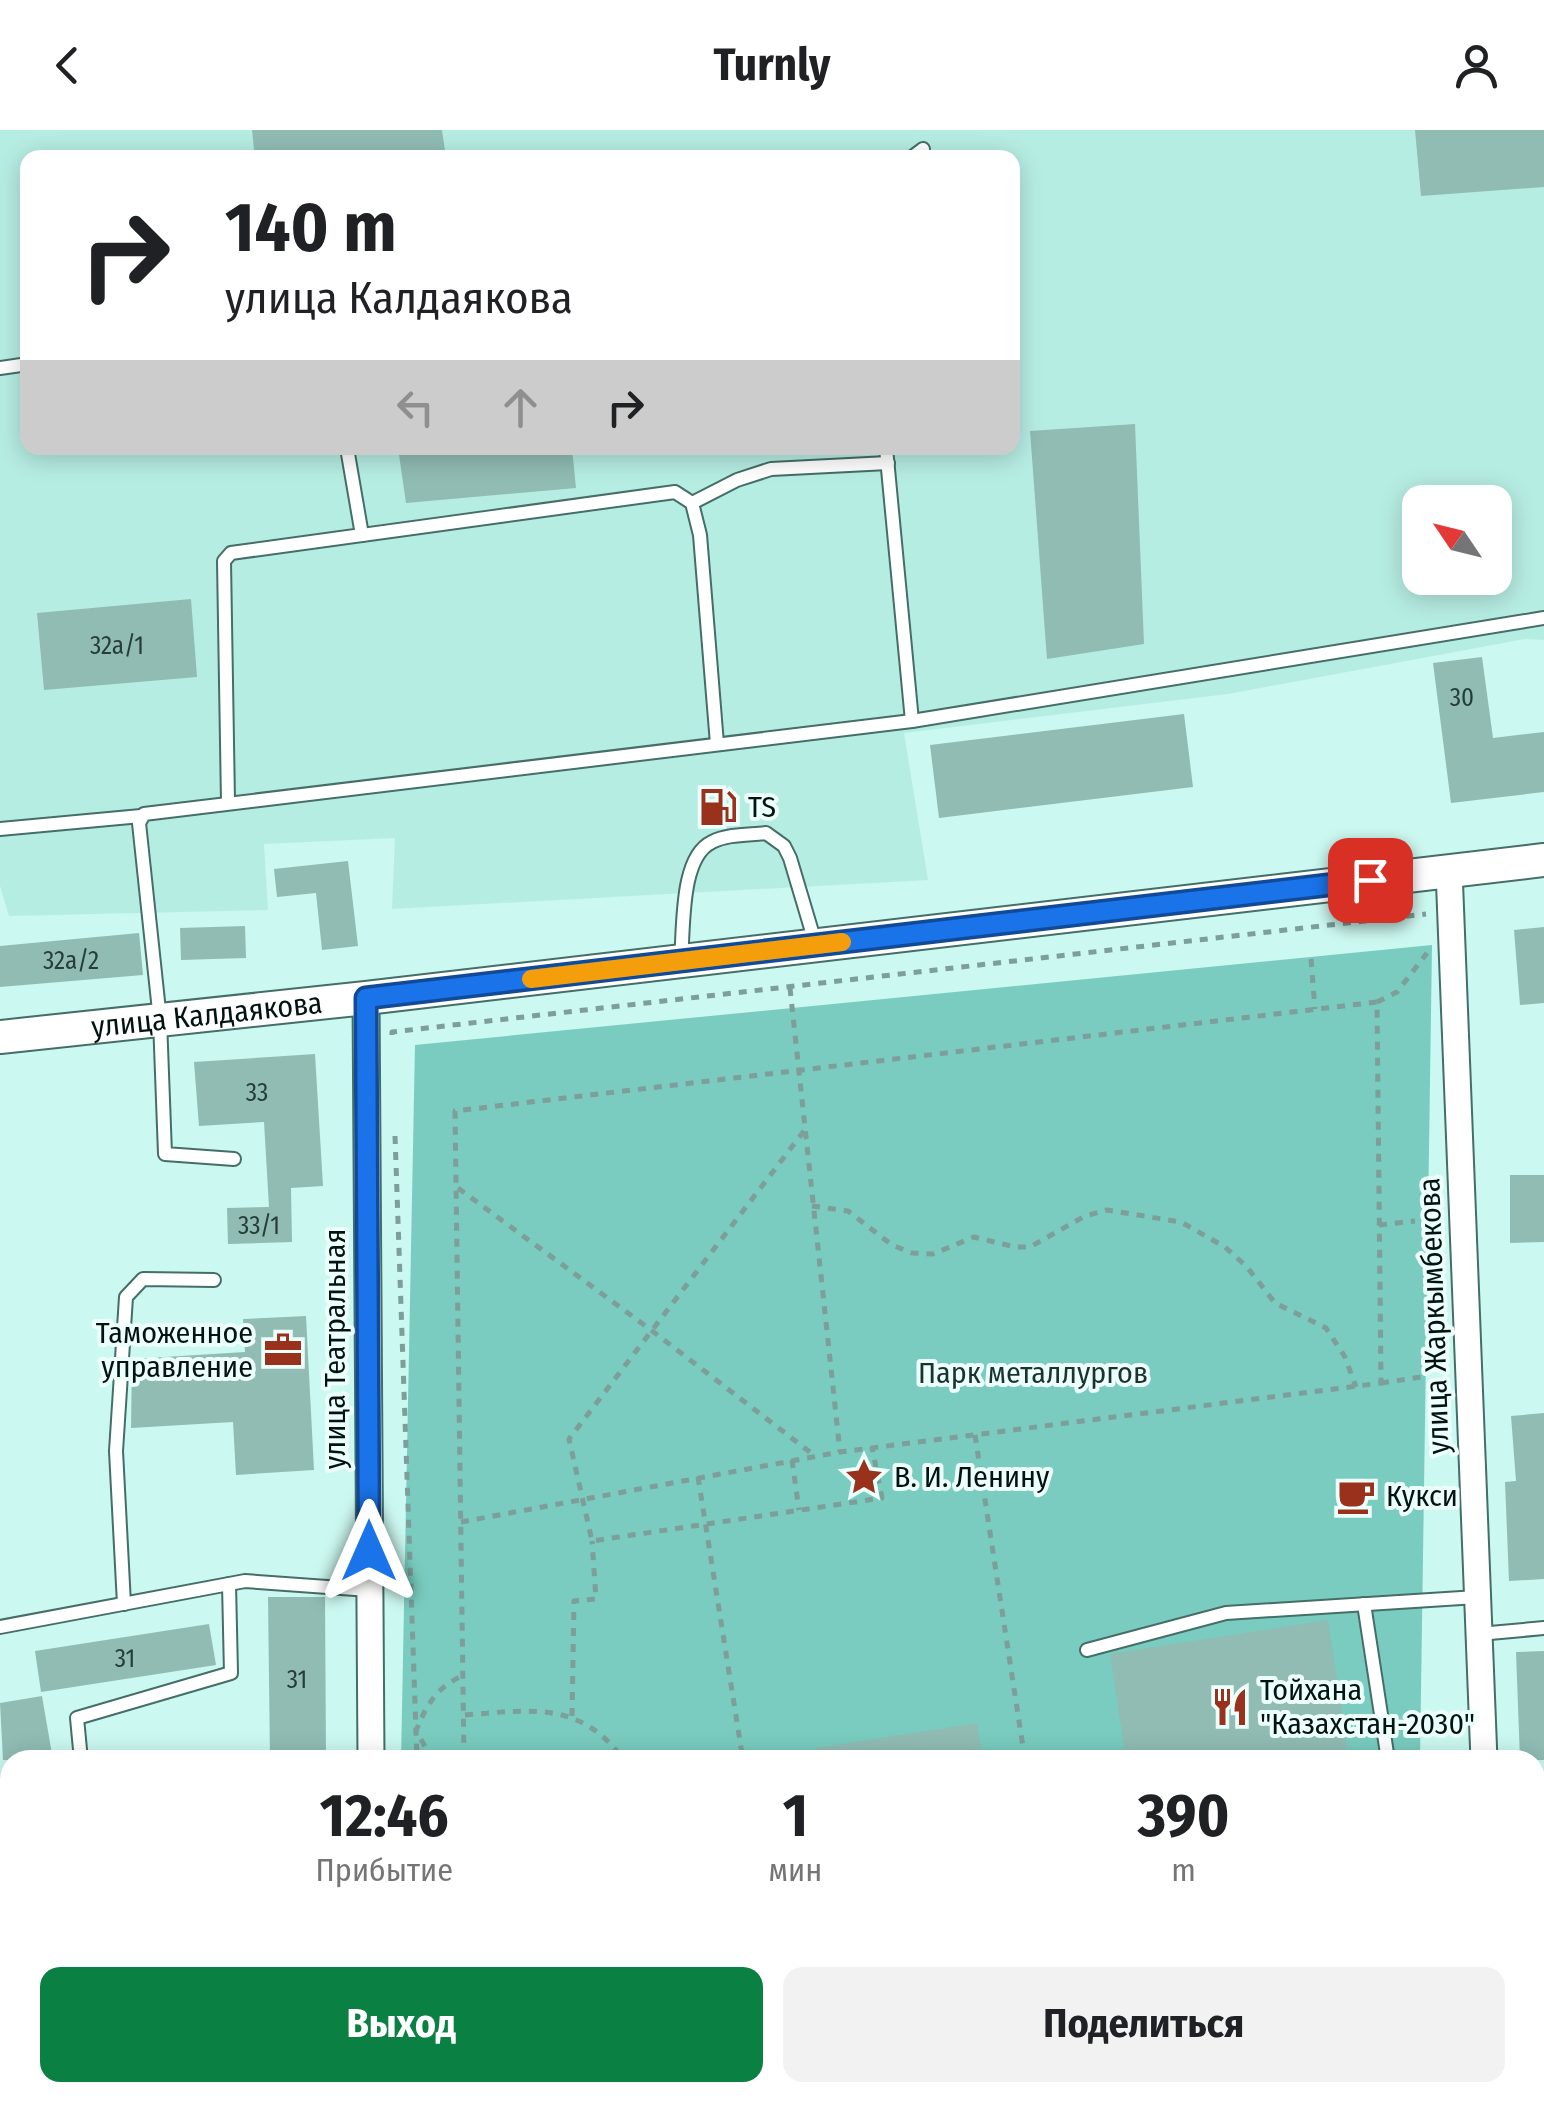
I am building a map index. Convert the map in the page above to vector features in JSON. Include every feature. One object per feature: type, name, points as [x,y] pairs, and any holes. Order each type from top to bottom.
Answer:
[{"type":"street","name":"улица Калдаякова","points":[[0,1037],[1544,860]]},
{"type":"street","name":"улица Жаркымбекова","points":[[1449,870],[1484,1750]]},
{"type":"street","name":"улица Театральная","points":[[366,998],[371,1750]]},
{"type":"lane","points":[[348,455],[362,535]]},
{"type":"lane","points":[[887,455],[912,721]]},
{"type":"lane","points":[[692,503],[737,480],[771,469],[888,463]]},
{"type":"lane","points":[[228,802],[226,556],[675,492],[692,503],[700,535],[718,744]]},
{"type":"lane","points":[[0,829],[141,816],[228,802],[912,721],[1544,618]]},
{"type":"lane","points":[[141,816],[160,1020],[164,1154],[234,1159]]},
{"type":"lane","points":[[681,961],[689,870],[709,843],[722,838],[766,833],[784,846],[816,945]]},
{"type":"lane","points":[[124,1604],[116,1451],[126,1297],[144,1279],[214,1280]]},
{"type":"lane","points":[[0,1627],[246,1581],[370,1590]]},
{"type":"lane","points":[[80,1750],[77,1718],[231,1672],[229,1584]]},
{"type":"lane","points":[[1087,1650],[1226,1613],[1477,1597]]},
{"type":"lane","points":[[1364,1604],[1386,1750]]},
{"type":"lane","points":[[1479,1634],[1544,1628]]},
{"type":"path","points":[[392,1052],[392,1032],[1451,911]]},
{"type":"path","points":[[464,1750],[454,1110],[1377,1002],[1396,992],[1432,946]]},
{"type":"path","points":[[1312,959],[1315,1009]]},
{"type":"path","points":[[790,986],[840,1452]]},
{"type":"path","points":[[1377,1002],[1381,1383]]},
{"type":"path","points":[[572,1716],[574,1600],[596,1599],[592,1541],[569,1439],[804,1130]]},
{"type":"path","points":[[395,1132],[417,1750]]},
{"type":"path","points":[[456,1186],[815,1456]]},
{"type":"path","points":[[812,1206],[848,1211],[892,1245],[912,1253],[933,1254],[974,1237],[1015,1247],[1030,1246],[1085,1216],[1106,1210],[1181,1222],[1225,1247],[1247,1267],[1275,1303],[1326,1328],[1345,1357],[1356,1387]]},
{"type":"path","points":[[1379,1224],[1415,1221]]},
{"type":"path","points":[[461,1522],[840,1452],[1428,1376]]},
{"type":"path","points":[[975,1434],[1023,1750]]},
{"type":"path","points":[[592,1541],[882,1498],[872,1448]]},
{"type":"path","points":[[792,1460],[799,1510]]},
{"type":"path","points":[[698,1477],[742,1750]]},
{"type":"path","points":[[416,1731],[442,1685],[462,1677]]},
{"type":"path","points":[[464,1715],[549,1711],[572,1716],[617,1750]]},
{"type":"path","points":[[416,1731],[427,1750]]},
{"type":"shaded area","points":[[0,130],[1544,130],[1544,640],[1525,639],[1228,694],[904,733],[928,880],[392,909],[395,838],[264,844],[268,910],[9,916],[0,886]]},
{"type":"green space","name":"Парк металлургов","points":[[1432,945],[1420,1750],[401,1750],[415,1045]]},
{"type":"building","points":[[252,130],[442,130],[445,150],[254,150]]},
{"type":"building","points":[[1415,130],[1544,130],[1544,187],[1421,196]]},
{"type":"building","points":[[1135,424],[1144,644],[1047,659],[1030,431]]},
{"type":"building","points":[[399,455],[573,455],[576,488],[406,503]]},
{"type":"building","points":[[191,599],[197,677],[44,690],[37,613]]},
{"type":"building","points":[[1482,657],[1493,738],[1544,732],[1544,792],[1451,803],[1433,663]]},
{"type":"building","points":[[1184,714],[1193,787],[939,818],[930,745]]},
{"type":"building","points":[[348,861],[358,946],[322,950],[316,893],[277,897],[274,869]]},
{"type":"building","points":[[245,926],[246,958],[181,960],[180,928]]},
{"type":"building","points":[[1544,927],[1544,1003],[1520,1005],[1514,930]]},
{"type":"building","points":[[139,933],[143,975],[0,987],[0,946]]},
{"type":"building","points":[[315,1054],[323,1186],[291,1188],[292,1242],[228,1244],[227,1208],[269,1207],[264,1122],[199,1126],[194,1062]]},
{"type":"building","points":[[1510,1175],[1544,1175],[1544,1242],[1510,1243]]},
{"type":"building","points":[[306,1316],[314,1470],[236,1475],[233,1422],[131,1428],[132,1359],[245,1352],[243,1319]]},
{"type":"building","points":[[1544,1413],[1544,1579],[1509,1581],[1505,1482],[1516,1481],[1511,1416]]},
{"type":"building","points":[[268,1597],[325,1597],[326,1750],[270,1750]]},
{"type":"building","name":"Тойхана \"Казахстан-2030\"","points":[[1328,1620],[1348,1750],[1124,1750],[1110,1654]]},
{"type":"building","points":[[209,1624],[216,1665],[41,1692],[35,1651]]},
{"type":"building","points":[[1544,1651],[1544,1750],[1520,1750],[1516,1652]]},
{"type":"building","points":[[42,1696],[51,1750],[2,1750],[0,1703]]},
{"type":"building","points":[[977,1723],[981,1750],[816,1750]]},
{"type":"slow traffic","points":[[531,979],[842,942]]},
{"type":"place","name":"TS","points":[[718,807]]},
{"type":"place","name":"Таможенное управление","points":[[283,1350]]},
{"type":"place","name":"В. И. Ленину","points":[[864,1477]]},
{"type":"place","name":"Кукси","points":[[1356,1496]]},
{"type":"place","name":"Тойхана \"Казахстан-2030\"","points":[[1230,1707]]},
{"type":"route","points":[[369,1551],[366,998],[1370,880]]}]
